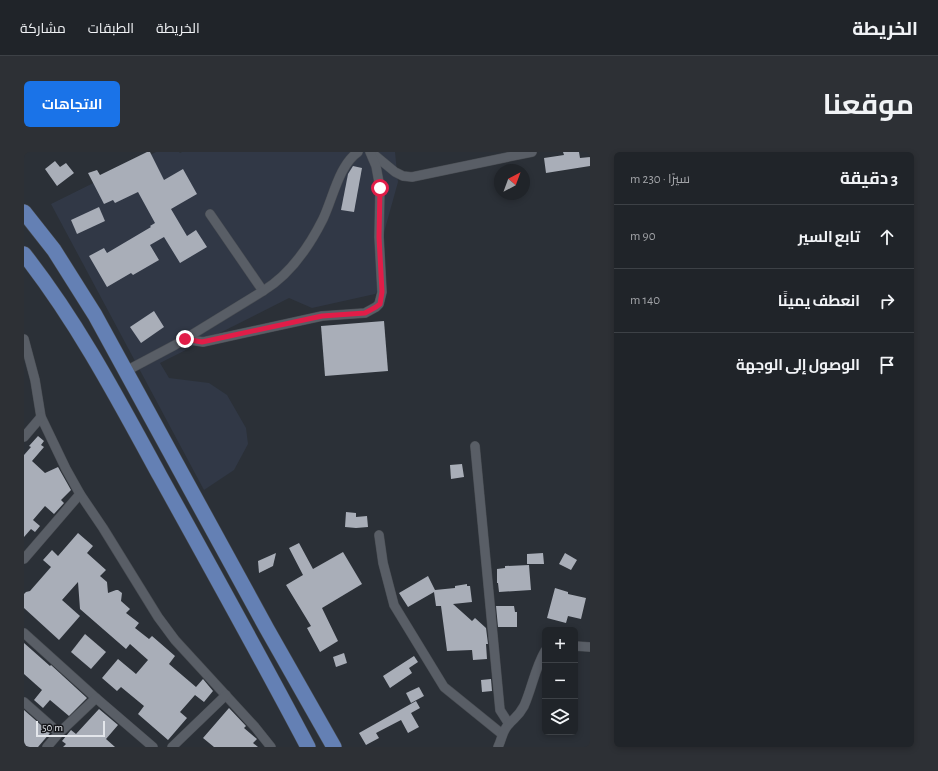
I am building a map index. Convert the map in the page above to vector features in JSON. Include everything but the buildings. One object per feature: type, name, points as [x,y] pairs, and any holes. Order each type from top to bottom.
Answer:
[{"type":"highway","points":[[24,212],[54,250],[95,315],[267,629],[334,747]]},
{"type":"highway","points":[[24,254],[69,316],[108,382],[258,651],[308,747]]},
{"type":"street","points":[[126,371],[185,339],[264,291],[272,286],[293,267],[308,246],[323,218],[345,167],[358,152]]},
{"type":"street","points":[[185,339],[202,342],[322,316],[365,313],[380,304],[382,292],[379,237],[380,188],[376,166],[370,152]]},
{"type":"street","points":[[370,152],[396,172],[403,176],[412,177],[532,152]]},
{"type":"street","points":[[210,214],[264,291]]},
{"type":"street","points":[[24,339],[35,380],[41,417],[80,494],[103,528],[158,617],[175,640],[255,727],[269,746]]},
{"type":"street","points":[[24,437],[41,417]]},
{"type":"street","points":[[475,446],[500,710],[509,724]]},
{"type":"street","points":[[24,559],[80,494]]},
{"type":"street","points":[[379,535],[383,563],[394,605],[444,687],[502,734]]},
{"type":"street","points":[[24,634],[150,746]]},
{"type":"street","points":[[578,646],[590,647]]},
{"type":"street","points":[[498,747],[502,734],[509,724],[518,716],[524,705],[542,658]]},
{"type":"street","points":[[172,747],[226,695]]},
{"type":"street","points":[[47,747],[59,733],[96,698]]},
{"type":"street","points":[[24,702],[59,733]]},
{"type":"shaded area","points":[[156,152],[395,152],[398,182],[383,236],[385,282],[375,294],[312,308],[289,298],[160,363],[169,378],[209,383],[227,395],[246,428],[248,444],[234,470],[204,490],[51,204]]},
{"type":"route","points":[[185,339],[202,342],[322,316],[365,313],[380,304],[382,292],[379,237],[380,188]]}]
